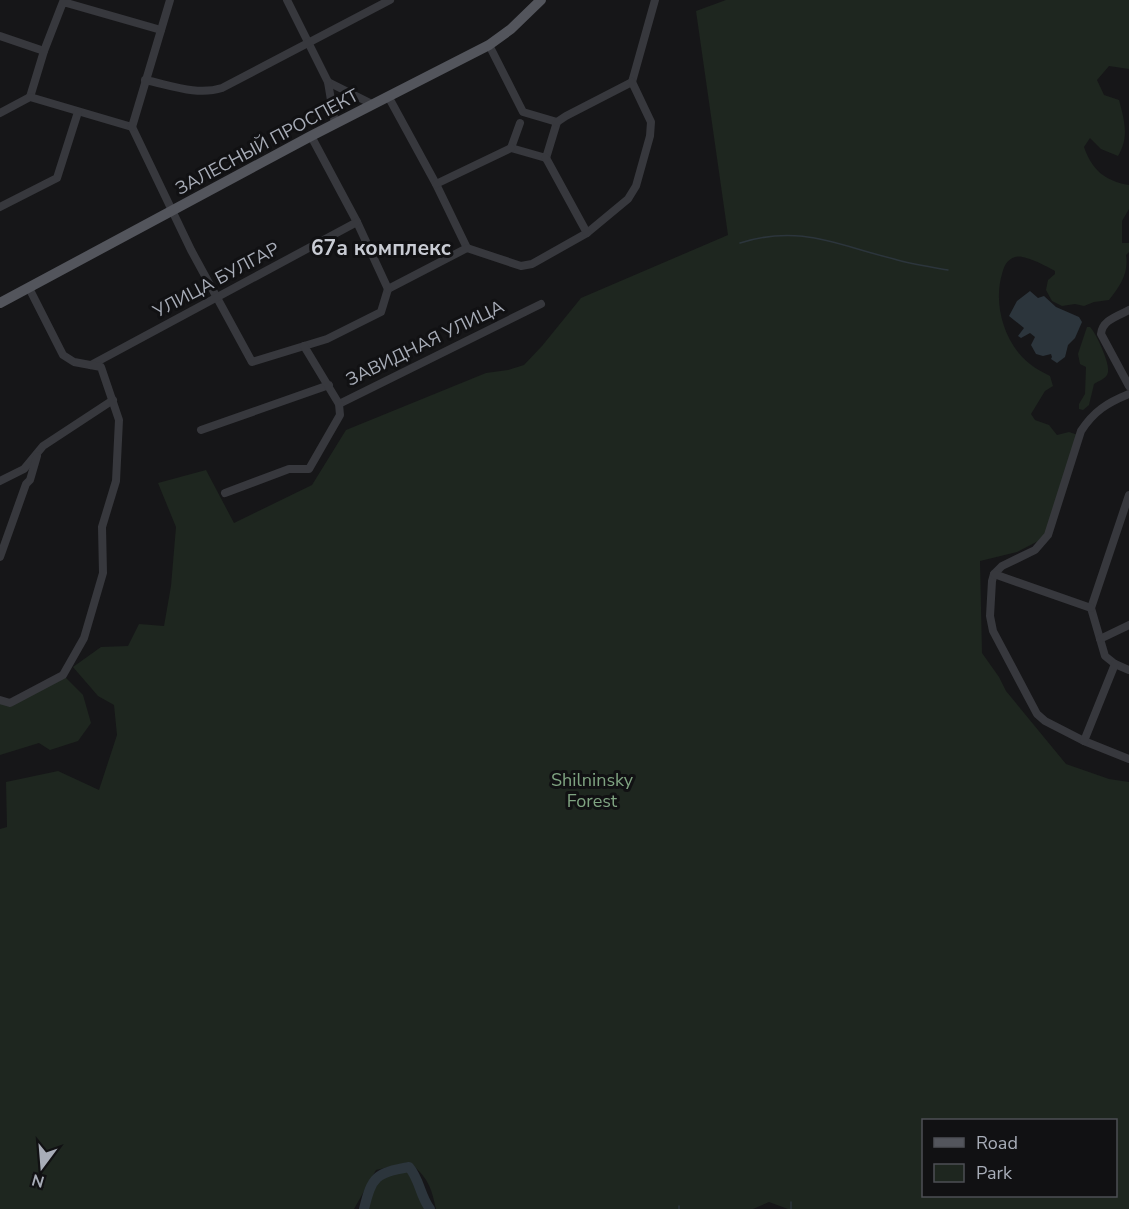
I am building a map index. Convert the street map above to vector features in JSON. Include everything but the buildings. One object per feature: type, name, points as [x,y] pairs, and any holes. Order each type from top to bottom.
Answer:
[{"type":"main road","name":"ЗАЛЕСНЫЙ ПРОСПЕКТ","points":[[0,303],[311,136],[489,45],[511,30],[541,0]]},
{"type":"street","points":[[170,0],[132,128],[191,250],[252,362],[327,339],[381,312],[388,289],[357,222],[311,136]]},
{"type":"street","points":[[286,0],[328,82],[335,124]]},
{"type":"street","points":[[145,80],[210,92],[222,88],[390,0]]},
{"type":"street","points":[[388,96],[436,184],[467,248],[521,266],[532,264],[587,232],[628,199],[636,186],[650,136],[651,122],[632,82],[655,0]]},
{"type":"street","points":[[0,113],[30,97],[63,1],[161,30]]},
{"type":"street","points":[[0,36],[44,51]]},
{"type":"street","points":[[489,45],[523,112],[557,122]]},
{"type":"street","points":[[328,82],[372,104]]},
{"type":"street","points":[[546,158],[557,122],[632,82]]},
{"type":"street","points":[[30,97],[132,128]]},
{"type":"street","points":[[0,207],[57,178],[78,112]]},
{"type":"street","points":[[511,148],[520,123]]},
{"type":"street","points":[[436,184],[511,148],[546,158],[587,232]]},
{"type":"street","name":"УЛИЦА БУЛГАР","points":[[91,365],[357,222]]},
{"type":"street","points":[[388,289],[467,248]]},
{"type":"street","points":[[0,700],[10,703],[63,675],[84,638],[103,573],[102,527],[116,481],[119,420],[101,367],[74,362],[63,356],[29,288]]},
{"type":"street","name":"ЗАВИДНАЯ УЛИЦА","points":[[225,493],[289,470],[309,469],[340,415],[339,404],[542,304]]},
{"type":"street","points":[[1129,310],[1103,325],[1101,334],[1129,386]]},
{"type":"street","points":[[304,345],[339,404]]},
{"type":"street","name":"ЗАВИДНАЯ УЛИЦА","points":[[201,430],[329,385]]},
{"type":"street","points":[[1129,394],[1101,407],[1081,431],[1048,535],[1035,550],[1002,566],[994,574],[991,592],[991,624],[1037,714],[1045,721],[1084,741],[1129,759]]},
{"type":"street","points":[[0,481],[24,469],[43,446],[113,400]]},
{"type":"street","points":[[0,557],[38,453]]},
{"type":"street","points":[[24,469],[26,484]]},
{"type":"street","points":[[1129,495],[1090,608],[1105,656],[1115,664],[1129,670]]},
{"type":"street","points":[[994,574],[1090,608]]},
{"type":"street","points":[[1100,639],[1129,624]]},
{"type":"street","points":[[1084,741],[1115,664]]},
{"type":"green space","name":"Shilninsky Forest","points":[[726,0],[1129,0],[1129,69],[1109,66],[1097,80],[1104,95],[1119,100],[1124,123],[1124,143],[1118,156],[1101,149],[1090,138],[1084,147],[1091,162],[1100,173],[1113,181],[1129,185],[1129,209],[1122,221],[1122,243],[1129,243],[1125,273],[1109,300],[1084,306],[1075,304],[1062,306],[1052,301],[1046,290],[1048,280],[1055,274],[1055,271],[1024,257],[1015,257],[1005,266],[999,298],[1007,335],[1021,356],[1032,366],[1050,376],[1053,386],[1045,391],[1031,414],[1035,420],[1049,425],[1057,435],[1069,432],[1078,435],[1046,537],[1017,552],[980,561],[982,653],[1006,691],[1066,764],[1109,779],[1129,782],[1129,1209],[788,1209],[769,1202],[753,1209],[436,1209],[427,1182],[409,1162],[376,1170],[354,1209],[0,1209],[0,829],[7,827],[6,782],[58,771],[99,790],[117,735],[114,705],[98,696],[73,667],[101,647],[128,646],[139,624],[164,626],[171,586],[176,527],[158,483],[206,470],[234,523],[312,485],[346,430],[486,373],[524,365],[581,298],[728,235],[696,11]]},
{"type":"green space","points":[[1087,327],[1093,330],[1099,342],[1107,362],[1108,372],[1104,378],[1094,384],[1089,405],[1083,410],[1079,409],[1079,404],[1085,394],[1086,367],[1080,364],[1078,354]]},
{"type":"green space","points":[[63,675],[83,695],[91,723],[78,741],[50,750],[39,743],[0,755],[0,700],[10,703]]},
{"type":"green space","points":[[409,1167],[430,1209],[364,1209],[370,1189],[377,1178],[389,1171]]},
{"type":"shaded area","points":[[1030,291],[1038,298],[1044,296],[1056,307],[1079,317],[1082,322],[1075,338],[1068,345],[1065,357],[1057,363],[1051,359],[1051,354],[1043,356],[1036,354],[1031,345],[1035,337],[1030,333],[1021,338],[1018,336],[1024,328],[1009,316],[1017,301]]},
{"type":"waterway","points":[[740,243],[762,238],[800,236],[948,270]]},
{"type":"waterway","points":[[364,1209],[370,1189],[377,1178],[389,1171],[409,1167],[430,1209]]},
{"type":"waterway","points":[[791,1202],[791,1209]]},
{"type":"district","name":"67а комплекс","points":[[381,248]]}]
